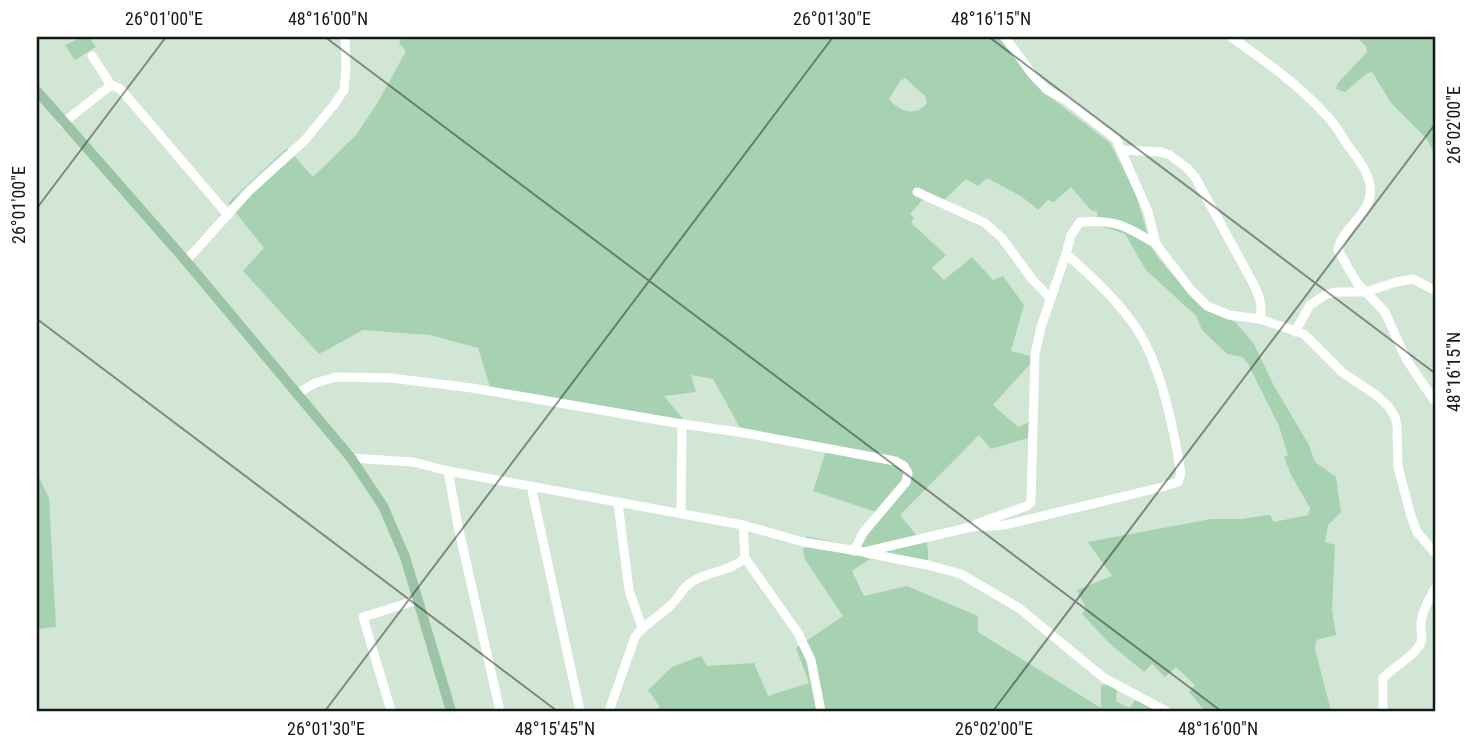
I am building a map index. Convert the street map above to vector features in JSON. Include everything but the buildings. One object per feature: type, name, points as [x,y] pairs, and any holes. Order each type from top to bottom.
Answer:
[{"type":"main road","points":[[37,91],[186,261],[351,458],[387,515],[405,557],[451,711]]},
{"type":"street","points":[[186,261],[249,191],[304,140],[344,90],[345,37]]},
{"type":"street","points":[[1005,37],[1047,90],[1066,100],[1116,139],[1148,212],[1156,244],[1176,273],[1207,306],[1229,315],[1260,319],[1304,334],[1343,373],[1376,395],[1388,407],[1397,426],[1398,467],[1411,516],[1417,532],[1436,554]]},
{"type":"street","points":[[1231,37],[1264,60],[1322,111],[1361,164],[1371,188],[1370,199],[1366,209],[1340,240],[1338,250],[1348,271],[1385,312],[1406,359],[1436,403]]},
{"type":"street","points":[[92,56],[111,85],[124,93],[228,215]]},
{"type":"street","points":[[63,123],[111,85]]},
{"type":"street","points":[[1121,150],[1170,155],[1195,177],[1253,283],[1262,308],[1260,319]]},
{"type":"street","points":[[917,192],[992,229],[1051,299]]},
{"type":"street","points":[[971,527],[999,514],[1027,506],[1031,502],[1035,354],[1071,235],[1080,222],[1113,222],[1130,227],[1156,244]]},
{"type":"street","points":[[859,552],[971,527],[1004,525],[1178,482],[1181,477],[1157,373],[1144,341],[1088,273],[1066,254]]},
{"type":"street","points":[[1295,332],[1302,317],[1317,299],[1336,292],[1366,292],[1413,279],[1436,291]]},
{"type":"street","points":[[297,394],[315,383],[336,377],[391,378],[472,388],[895,461],[908,473],[906,482],[863,533],[859,552]]},
{"type":"street","points":[[681,513],[682,424]]},
{"type":"street","points":[[351,458],[413,463],[681,513],[743,525],[803,542],[928,565],[961,574],[1019,608],[1109,681],[1166,711]]},
{"type":"street","points":[[448,471],[500,711]]},
{"type":"street","points":[[531,486],[580,711]]},
{"type":"street","points":[[618,503],[629,590],[642,628]]},
{"type":"street","points":[[743,525],[745,558],[798,633],[811,660],[821,711]]},
{"type":"street","points":[[609,711],[631,645],[642,628],[673,603],[686,585],[724,570],[745,558]]},
{"type":"street","points":[[1383,711],[1383,678],[1412,655],[1420,645],[1423,639],[1423,615],[1436,587]]},
{"type":"street","points":[[391,711],[363,617],[418,600]]},
{"type":"green space","points":[[82,37],[89,37],[96,47],[75,60],[65,45]]},
{"type":"green space","points":[[402,37],[998,37],[1045,93],[1110,143],[1136,194],[1151,246],[1159,259],[1188,292],[1236,323],[1254,344],[1274,386],[1309,445],[1315,462],[1336,477],[1341,512],[1328,525],[1325,542],[1335,545],[1332,610],[1336,635],[1316,640],[1315,649],[1331,711],[1205,711],[1189,692],[1195,685],[1176,667],[1165,677],[1152,664],[1144,672],[1109,643],[1082,614],[1086,608],[1077,590],[1112,576],[1088,542],[1211,519],[1270,515],[1274,522],[1308,515],[1310,508],[1291,475],[1284,457],[1288,455],[1279,426],[1248,364],[1243,357],[1227,354],[1202,330],[1196,316],[1146,270],[1125,234],[1098,225],[1097,212],[1091,210],[1071,187],[1054,202],[1048,200],[1038,210],[1021,196],[987,178],[978,186],[966,179],[939,205],[924,198],[910,214],[914,218],[911,223],[946,255],[932,268],[944,280],[972,257],[993,280],[1003,276],[1024,305],[1011,351],[1031,356],[1030,364],[993,405],[1018,427],[1029,422],[1028,438],[991,449],[979,435],[900,515],[917,536],[926,534],[928,568],[870,559],[852,571],[864,596],[907,586],[978,616],[978,632],[1101,708],[1101,685],[1109,685],[1117,690],[1116,701],[1130,708],[1140,692],[1173,711],[654,711],[660,707],[648,690],[672,667],[701,656],[707,666],[754,663],[768,696],[809,683],[796,648],[843,616],[806,561],[803,552],[806,536],[855,547],[876,512],[813,491],[826,451],[744,435],[713,379],[691,375],[696,392],[664,396],[689,426],[492,393],[478,348],[430,335],[363,330],[319,354],[243,271],[264,248],[228,203],[287,148],[313,177],[356,135],[378,102],[406,51],[399,43]],"holes":[[[905,78],[925,96],[927,103],[913,111],[903,110],[889,99],[900,81]]]},
{"type":"green space","points":[[1356,37],[1436,37],[1436,156],[1426,138],[1391,103],[1372,72],[1345,92],[1336,89],[1337,84],[1367,52],[1366,46]]},
{"type":"green space","points":[[37,473],[49,498],[56,627],[37,629]]}]
